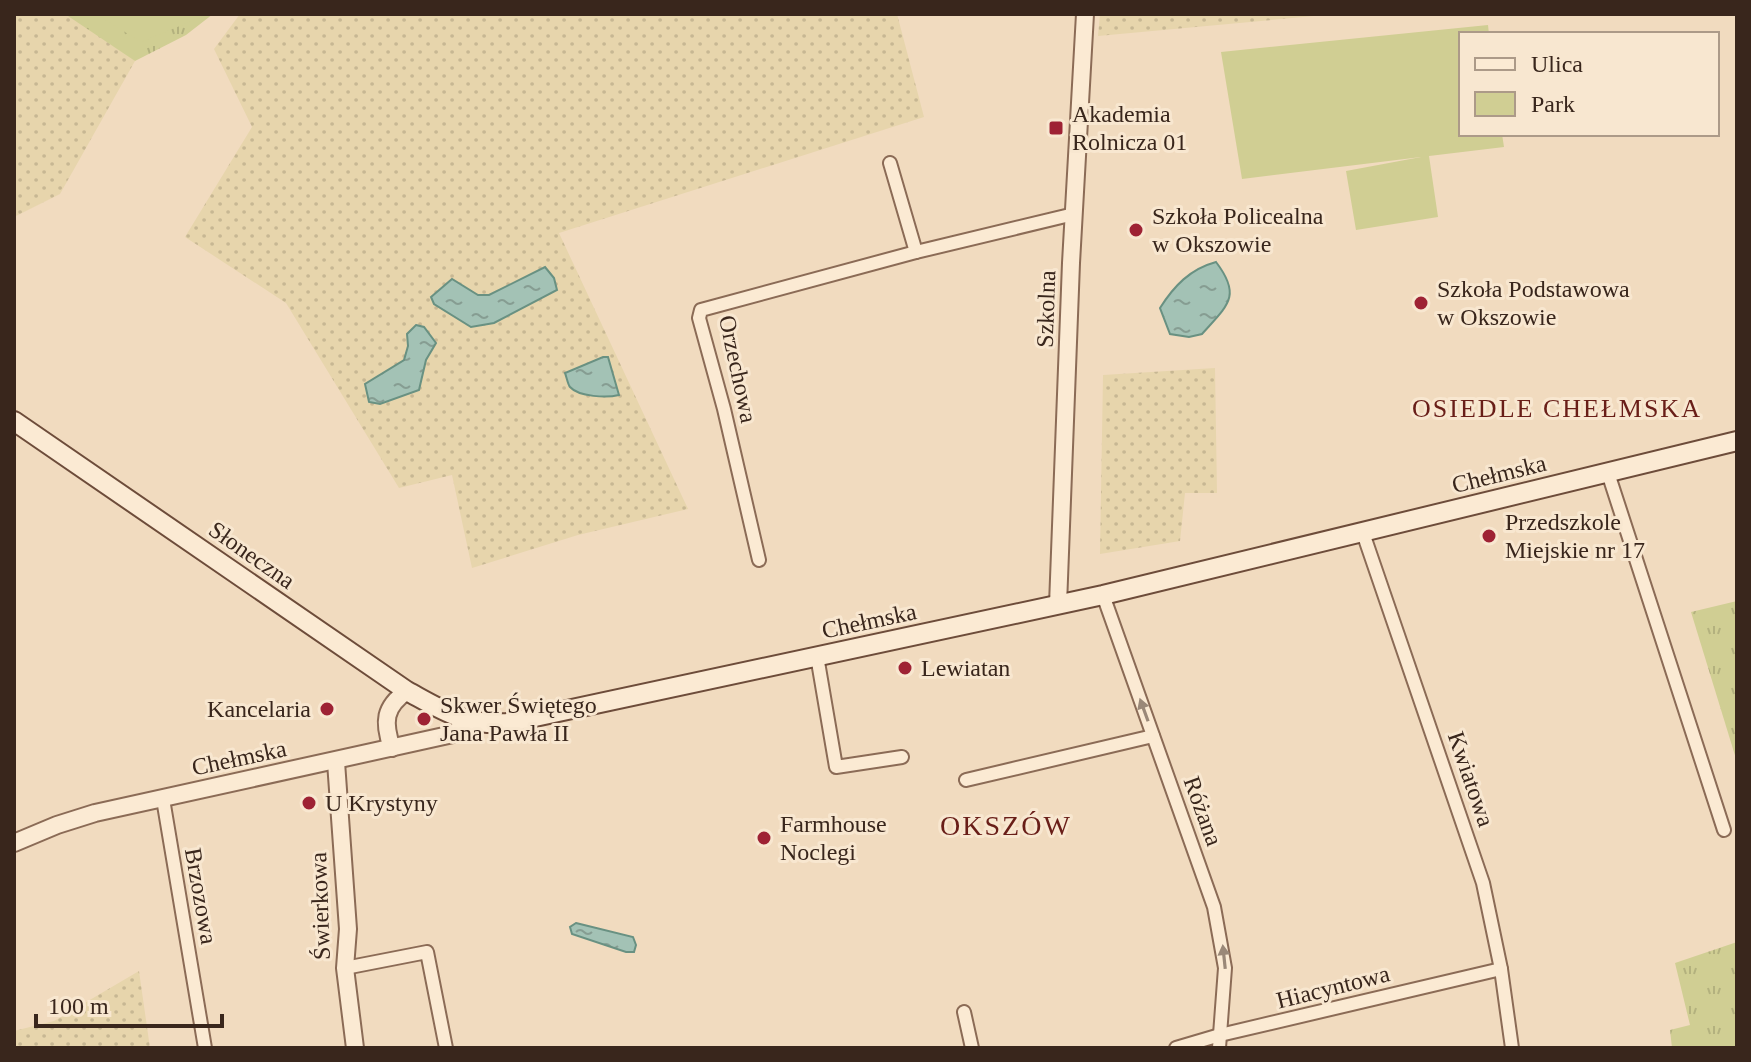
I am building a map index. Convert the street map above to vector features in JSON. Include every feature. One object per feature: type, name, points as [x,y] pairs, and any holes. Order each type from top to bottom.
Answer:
[{"type":"main road","name":"Słoneczna","points":[[14,421],[407,691],[467,722]]},
{"type":"main road","name":"Chełmska","points":[[467,722],[486,725],[507,723],[1058,605],[1737,441]]},
{"type":"street","name":"Szkolna","points":[[1058,605],[1085,14]]},
{"type":"street","points":[[890,163],[916,252]]},
{"type":"street","name":"Orzechowa","points":[[759,560],[699,318],[701,310],[916,252],[1074,214]]},
{"type":"street","points":[[1608,473],[1724,830]]},
{"type":"street","name":"Kwiatowa","points":[[1362,530],[1483,883],[1501,969],[1512,1048]]},
{"type":"street","name":"Różana","points":[[1103,595],[1214,907],[1225,968],[1220,1042]]},
{"type":"street","points":[[817,656],[836,767],[902,757]]},
{"type":"street","points":[[392,748],[387,733],[387,716],[394,700],[407,691]]},
{"type":"street","name":"Chełmska","points":[[14,843],[95,813],[453,734],[467,722]]},
{"type":"street","points":[[966,780],[1153,736]]},
{"type":"street","name":"Świerkowa","points":[[336,762],[348,929],[345,968],[355,1048]]},
{"type":"street","name":"Brzozowa","points":[[163,799],[205,1048]]},
{"type":"street","points":[[345,968],[427,952],[446,1048]]},
{"type":"street","name":"Hiacyntowa","points":[[1176,1048],[1220,1042],[1501,969]]},
{"type":"street","points":[[964,1012],[972,1048]]},
{"type":"shaded area","points":[[14,14],[68,14],[135,61],[60,194],[14,217]]},
{"type":"shaded area","points":[[240,14],[897,14],[924,117],[559,233],[688,509],[578,535],[472,568],[452,475],[399,488],[286,303],[185,237],[252,127],[214,49]]},
{"type":"shaded area","points":[[1100,14],[1336,14],[1098,36]]},
{"type":"shaded area","points":[[1215,368],[1217,493],[1185,493],[1180,541],[1100,554],[1103,375]]},
{"type":"shaded area","points":[[139,971],[150,1048],[14,1048],[14,1031],[54,1021]]},
{"type":"green space","points":[[65,14],[213,14],[186,35],[135,61]]},
{"type":"green space","points":[[96,14],[209,14],[141,42]]},
{"type":"green space","points":[[1488,25],[1489,32],[1459,32],[1459,136],[1502,136],[1504,147],[1429,156],[1438,217],[1356,230],[1346,171],[1421,157],[1242,179],[1221,52]]},
{"type":"green space","points":[[1737,601],[1737,762],[1691,612]]},
{"type":"green space","points":[[1737,942],[1737,1048],[1672,1048],[1670,1030],[1690,1025],[1675,963]]},
{"type":"water","points":[[1216,262],[1230,292],[1225,307],[1202,334],[1189,337],[1170,334],[1160,308],[1184,279]]},
{"type":"water","points":[[545,267],[554,278],[557,290],[494,323],[471,327],[434,304],[431,297],[452,279],[478,295],[489,295]]},
{"type":"water","points":[[416,325],[424,327],[436,343],[426,360],[419,390],[380,404],[369,402],[365,384],[404,360],[407,334]]},
{"type":"water","points":[[608,357],[619,395],[593,396],[570,387],[565,373]]},
{"type":"water","points":[[576,923],[633,937],[636,945],[634,952],[572,934],[570,927]]},
{"type":"place","name":"Akademia Rolnicza 01","points":[[1056,128]]},
{"type":"place","name":"Szkoła Policealna w Okszowie","points":[[1136,230]]},
{"type":"place","name":"Szkoła Podstawowa w Okszowie","points":[[1421,303]]},
{"type":"place","name":"Przedszkole Miejskie nr 17","points":[[1489,536]]},
{"type":"place","name":"Lewiatan","points":[[905,668]]},
{"type":"place","name":"Kancelaria","points":[[327,709]]},
{"type":"place","name":"Skwer Świętego Jana Pawła II","points":[[424,719]]},
{"type":"place","name":"U Krystyny","points":[[309,803]]},
{"type":"place","name":"Farmhouse Noclegi","points":[[764,838]]},
{"type":"district","name":"OSIEDLE CHEŁMSKA","points":[[1557,408]]},
{"type":"district","name":"OKSZÓW","points":[[1006,825]]}]
